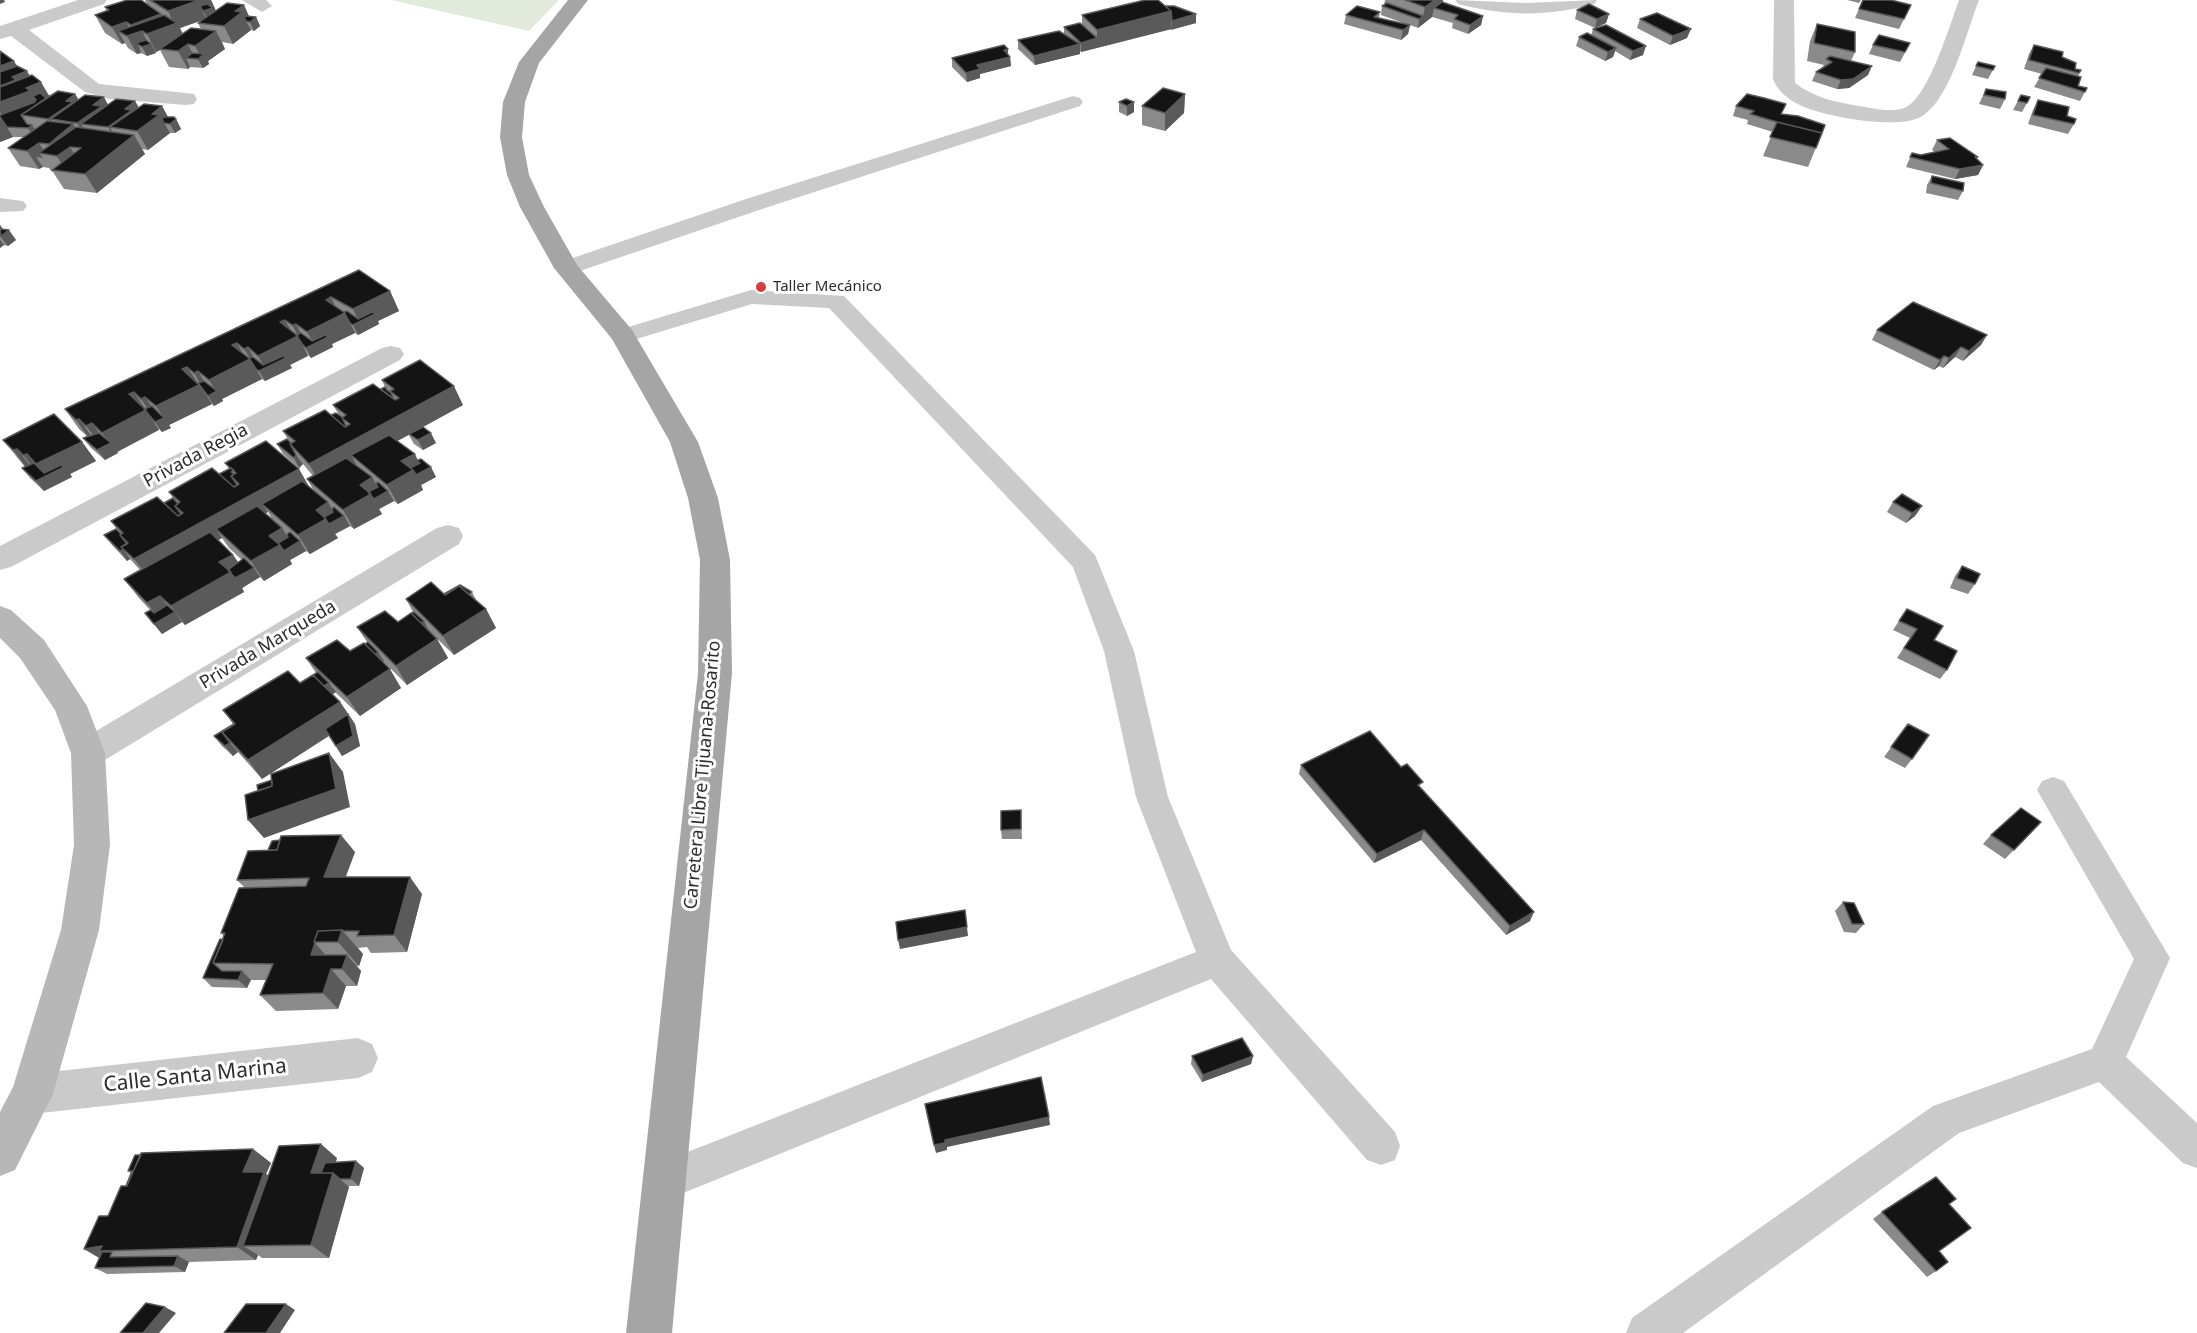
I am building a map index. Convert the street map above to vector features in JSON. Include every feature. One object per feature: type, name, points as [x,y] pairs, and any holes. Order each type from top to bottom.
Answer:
[{"type":"main road","name":"Carretera Libre Tijuana-Rosarito","points":[[578,0],[529,62],[514,102],[511,137],[518,175],[532,207],[566,268],[623,336],[684,442],[703,498],[715,560],[714,673],[650,1333]]},
{"type":"street","points":[[7,31],[73,3],[97,0]]},
{"type":"street","points":[[1465,0],[1512,10],[1548,8],[1587,0]]},
{"type":"street","points":[[1784,0],[1783,79],[1786,86],[1814,103],[1882,116],[1902,116],[1915,112],[1932,95],[1969,0]]},
{"type":"street","points":[[7,31],[92,88],[109,93],[186,99]]},
{"type":"street","name":"Privada Regia","points":[[0,559],[392,354]]},
{"type":"street","name":"Privada Marqueda","points":[[88,753],[448,536]]},
{"type":"street","points":[[0,618],[32,649],[70,706],[88,753],[92,845],[80,930],[32,1094],[0,1155]]},
{"type":"street","name":"Calle Santa Marina","points":[[32,1094],[358,1058]]},
{"type":"lane","points":[[566,268],[757,203],[1073,102]]},
{"type":"lane","points":[[623,336],[751,297],[836,301],[1085,562],[1119,651],[1152,796],[1217,960],[1381,1146]]},
{"type":"lane","points":[[1647,1333],[1947,1119],[2105,1062],[2152,958],[2053,790]]},
{"type":"lane","points":[[666,1180],[1217,960]]},
{"type":"lane","points":[[2105,1062],[2197,1149]]},
{"type":"shaded area","points":[[391,0],[559,0],[529,31]]},
{"type":"building","points":[[127,0],[141,0],[161,14],[131,25],[126,22],[112,27],[95,15],[109,10],[105,7]]},
{"type":"building","points":[[150,0],[196,0],[197,1],[168,11]]},
{"type":"building","points":[[1145,0],[1158,0],[1171,11],[1097,30],[1082,15]]},
{"type":"building","points":[[1405,0],[1435,0],[1425,7]]},
{"type":"building","points":[[1863,0],[1891,0],[1911,5],[1904,19],[1859,9]]},
{"type":"building","points":[[1442,2],[1483,16],[1470,25],[1454,19],[1458,15],[1434,8]]},
{"type":"building","points":[[227,3],[244,5],[235,11],[242,12],[224,26],[198,23]]},
{"type":"building","points":[[1387,3],[1423,16],[1419,19],[1382,6]]},
{"type":"building","points":[[207,4],[213,8],[203,11],[200,6]]},
{"type":"building","points":[[1589,4],[1609,14],[1597,19],[1577,10]]},
{"type":"building","points":[[1165,6],[1174,6],[1196,14],[1172,21],[1171,11]]},
{"type":"building","points":[[1357,6],[1380,12],[1374,17],[1410,25],[1403,30],[1346,15]]},
{"type":"building","points":[[1657,13],[1691,29],[1673,36],[1640,19]]},
{"type":"building","points":[[164,15],[177,23],[147,34],[142,31],[127,36],[118,31]]},
{"type":"building","points":[[244,16],[256,17],[250,22],[246,21]]},
{"type":"building","points":[[1080,23],[1097,38],[1081,43],[1064,27]]},
{"type":"building","points":[[1817,24],[1855,32],[1855,52],[1814,43]]},
{"type":"building","points":[[1606,25],[1646,46],[1633,51],[1593,29]]},
{"type":"building","points":[[191,28],[216,31],[195,46],[188,44],[178,51],[160,49]]},
{"type":"building","points":[[1059,31],[1080,44],[1034,56],[1018,40]]},
{"type":"building","points":[[1587,33],[1616,48],[1608,52],[1579,37]]},
{"type":"building","points":[[1879,35],[1910,43],[1905,52],[1873,45]]},
{"type":"building","points":[[146,40],[151,44],[142,47],[136,43]]},
{"type":"building","points":[[1004,45],[1008,49],[1004,50],[1010,57],[977,65],[980,69],[966,73],[952,58]]},
{"type":"building","points":[[2034,45],[2063,52],[2062,57],[2076,63],[2075,69],[2081,70],[2079,73],[2029,60]]},
{"type":"building","points":[[0,51],[14,61],[0,66]]},
{"type":"building","points":[[192,53],[204,54],[198,59],[186,58]]},
{"type":"building","points":[[1830,56],[1872,66],[1853,79],[1841,80],[1816,72],[1832,62],[1826,59]]},
{"type":"building","points":[[1978,62],[1995,66],[1993,70],[1976,66]]},
{"type":"building","points":[[17,66],[27,71],[12,77],[16,80],[0,86],[0,72]]},
{"type":"building","points":[[2046,68],[2081,77],[2078,86],[2087,88],[2085,92],[2039,78]]},
{"type":"building","points":[[32,75],[41,82],[26,88],[30,91],[0,102],[0,87]]},
{"type":"building","points":[[1163,88],[1185,94],[1165,113],[1142,106]]},
{"type":"building","points":[[1986,89],[2006,92],[2005,99],[1984,95]]},
{"type":"building","points":[[58,91],[75,94],[66,101],[73,102],[48,119],[21,115]]},
{"type":"building","points":[[40,93],[46,98],[49,96],[21,115],[27,124],[32,125],[28,128],[7,127],[0,115],[35,102],[32,101],[36,100],[33,96]]},
{"type":"building","points":[[1747,94],[1786,104],[1781,114],[1798,116],[1825,125],[1822,133],[1750,114],[1754,111],[1736,106]]},
{"type":"building","points":[[85,95],[104,97],[93,105],[102,106],[77,123],[51,119]]},
{"type":"building","points":[[2021,95],[2030,97],[2027,103],[2018,101]]},
{"type":"building","points":[[116,99],[135,101],[125,109],[132,110],[108,127],[81,124]]},
{"type":"building","points":[[1126,99],[1134,102],[1127,106],[1119,102]]},
{"type":"building","points":[[2038,100],[2069,107],[2067,116],[2076,119],[2074,124],[2033,115]]},
{"type":"building","points":[[144,104],[162,106],[152,114],[159,115],[137,131],[110,127]]},
{"type":"building","points":[[164,117],[176,119],[170,124],[164,123],[162,119]]},
{"type":"building","points":[[47,121],[73,124],[49,144],[39,143],[27,151],[8,148]]},
{"type":"building","points":[[1777,122],[1822,133],[1816,148],[1770,137]]},
{"type":"building","points":[[76,127],[134,135],[85,174],[52,170],[81,148],[70,147],[57,156],[39,153]]},
{"type":"building","points":[[1950,138],[1978,157],[1975,157],[1983,165],[1960,169],[1910,157],[1912,153],[1921,155],[1949,149],[1937,140]]},
{"type":"building","points":[[1932,176],[1964,183],[1963,191],[1931,183]]},
{"type":"building","points":[[0,229],[9,230],[1,236]]},
{"type":"building","points":[[359,270],[390,291],[353,309],[331,297],[326,300],[345,313],[307,332],[296,324],[292,325],[285,320],[280,322],[298,336],[258,356],[248,347],[244,349],[237,343],[232,345],[250,359],[209,380],[198,371],[194,373],[187,367],[182,369],[199,385],[156,406],[145,397],[141,399],[134,392],[129,394],[146,410],[102,433],[92,423],[86,426],[79,419],[76,420],[65,409]]},
{"type":"building","points":[[1913,302],[1987,335],[1969,351],[1961,347],[1949,358],[1944,356],[1940,360],[1877,330]]},
{"type":"building","points":[[347,311],[358,319],[372,312],[375,314],[353,325],[344,312]]},
{"type":"building","points":[[301,333],[312,341],[325,335],[328,337],[306,348],[296,335]]},
{"type":"building","points":[[283,356],[286,358],[259,371],[249,358],[253,357],[263,365]]},
{"type":"building","points":[[420,360],[454,386],[309,464],[290,444],[295,441],[283,431],[325,410],[345,427],[350,424],[342,418],[346,415],[333,405],[373,384],[395,400],[399,398],[390,391],[394,389],[382,380]]},
{"type":"building","points":[[204,381],[217,391],[208,396],[198,383]]},
{"type":"building","points":[[385,387],[391,393],[394,399],[381,389]]},
{"type":"building","points":[[152,406],[164,418],[155,422],[144,409]]},
{"type":"building","points":[[336,413],[342,417],[345,427],[331,415]]},
{"type":"building","points":[[54,414],[82,442],[36,464],[27,454],[23,455],[17,449],[13,450],[3,440]]},
{"type":"building","points":[[423,427],[431,433],[418,440],[409,434]]},
{"type":"building","points":[[99,433],[111,443],[97,450],[83,438]]},
{"type":"building","points":[[389,435],[415,454],[401,461],[413,470],[387,485],[351,455]]},
{"type":"building","points":[[287,439],[296,455],[294,458],[277,444]]},
{"type":"building","points":[[266,441],[299,469],[134,559],[121,547],[128,543],[120,535],[123,533],[111,521],[157,497],[178,516],[183,513],[175,506],[180,502],[169,492],[212,468],[234,487],[239,484],[231,476],[236,473],[225,463]]},
{"type":"building","points":[[346,458],[372,477],[360,485],[371,494],[343,510],[307,479]]},
{"type":"building","points":[[421,459],[431,467],[416,475],[410,468],[420,463],[416,461]]},
{"type":"building","points":[[34,463],[44,473],[61,465],[64,467],[36,481],[22,468]]},
{"type":"building","points":[[231,468],[234,474],[231,476],[237,485],[234,487],[219,474]]},
{"type":"building","points":[[302,481],[328,502],[316,510],[326,519],[298,535],[262,504]]},
{"type":"building","points":[[378,482],[388,491],[374,499],[368,492],[378,487],[376,484]]},
{"type":"building","points":[[1902,494],[1922,506],[1912,513],[1893,502]]},
{"type":"building","points":[[173,498],[181,514],[178,516],[164,503]]},
{"type":"building","points":[[257,506],[282,528],[269,536],[280,545],[251,561],[216,529]]},
{"type":"building","points":[[334,507],[344,516],[329,524],[324,517],[333,512]]},
{"type":"building","points":[[116,529],[127,544],[121,547],[123,549],[120,551],[104,535]]},
{"type":"building","points":[[210,532],[233,555],[219,562],[231,572],[171,606],[160,596],[147,603],[124,579]]},
{"type":"building","points":[[290,532],[300,541],[284,551],[278,543],[288,537],[287,534]]},
{"type":"building","points":[[244,558],[254,568],[235,578],[228,570]]},
{"type":"building","points":[[1962,566],[1980,574],[1975,584],[1957,578]]},
{"type":"building","points":[[431,582],[445,595],[459,586],[486,609],[443,636],[406,599]]},
{"type":"building","points":[[460,585],[472,592],[469,594],[459,586],[444,594]]},
{"type":"building","points":[[167,605],[175,612],[154,624],[145,613],[151,610],[154,613]]},
{"type":"building","points":[[1907,609],[1943,626],[1934,640],[1957,651],[1947,670],[1904,648],[1917,629],[1899,621]]},
{"type":"building","points":[[385,611],[398,622],[411,613],[437,639],[396,666],[357,627]]},
{"type":"building","points":[[414,612],[424,621],[421,623],[411,613]]},
{"type":"building","points":[[337,640],[350,651],[364,643],[390,669],[347,697],[306,658]]},
{"type":"building","points":[[368,642],[378,652],[375,654],[365,644]]},
{"type":"building","points":[[288,671],[300,683],[313,675],[340,702],[248,760],[222,732],[235,724],[223,710]]},
{"type":"building","points":[[318,672],[329,683],[324,686],[313,675]]},
{"type":"building","points":[[348,714],[353,736],[336,746],[325,729]]},
{"type":"building","points":[[234,724],[222,732],[230,743],[225,746],[214,736]]},
{"type":"building","points":[[1908,724],[1929,735],[1912,759],[1891,747]]},
{"type":"building","points":[[1370,731],[1401,767],[1407,764],[1423,782],[1418,785],[1534,912],[1510,926],[1424,830],[1377,854],[1301,765]]},
{"type":"building","points":[[329,753],[336,789],[248,820],[245,795],[272,786],[271,774]]},
{"type":"building","points":[[272,780],[272,786],[258,791],[257,785]]},
{"type":"building","points":[[2021,808],[2041,822],[2014,850],[1991,835]]},
{"type":"building","points":[[1021,810],[1021,829],[1001,830],[1001,811]]},
{"type":"building","points":[[341,835],[324,877],[410,877],[394,935],[357,936],[359,931],[318,931],[311,955],[347,955],[342,969],[331,969],[323,993],[260,995],[273,964],[213,963],[225,933],[221,933],[239,888],[306,886],[309,878],[237,880],[248,851],[277,850],[281,836]]},
{"type":"building","points":[[280,840],[277,850],[268,850],[272,841]]},
{"type":"building","points":[[1843,902],[1854,903],[1864,924],[1852,924]]},
{"type":"building","points":[[965,910],[967,927],[898,940],[896,922]]},
{"type":"building","points":[[342,930],[338,942],[314,942],[318,931]]},
{"type":"building","points":[[220,939],[223,940],[213,963],[222,971],[242,971],[238,980],[203,978]]},
{"type":"building","points":[[1242,1038],[1253,1056],[1203,1075],[1192,1056]]},
{"type":"building","points":[[1041,1077],[1049,1117],[945,1140],[945,1143],[934,1145],[925,1104]]},
{"type":"building","points":[[321,1144],[311,1173],[333,1173],[311,1245],[243,1246],[279,1146]]},
{"type":"building","points":[[253,1149],[243,1172],[264,1172],[237,1247],[99,1251],[102,1246],[84,1249],[99,1216],[108,1216],[121,1186],[127,1186],[141,1153]]},
{"type":"building","points":[[135,1155],[141,1155],[126,1186],[132,1171],[128,1171]]},
{"type":"building","points":[[356,1161],[351,1179],[340,1179],[333,1173],[321,1173],[325,1163]]},
{"type":"building","points":[[1936,1177],[1956,1199],[1949,1204],[1971,1228],[1939,1251],[1948,1262],[1936,1271],[1882,1212]]},
{"type":"building","points":[[102,1252],[112,1252],[110,1257],[178,1256],[174,1266],[95,1268]]},
{"type":"building","points":[[146,1303],[165,1307],[143,1333],[120,1333]]},
{"type":"building","points":[[246,1304],[286,1304],[266,1333],[224,1333]]},
{"type":"place","name":"Taller Mecánico","points":[[761,287]]}]
